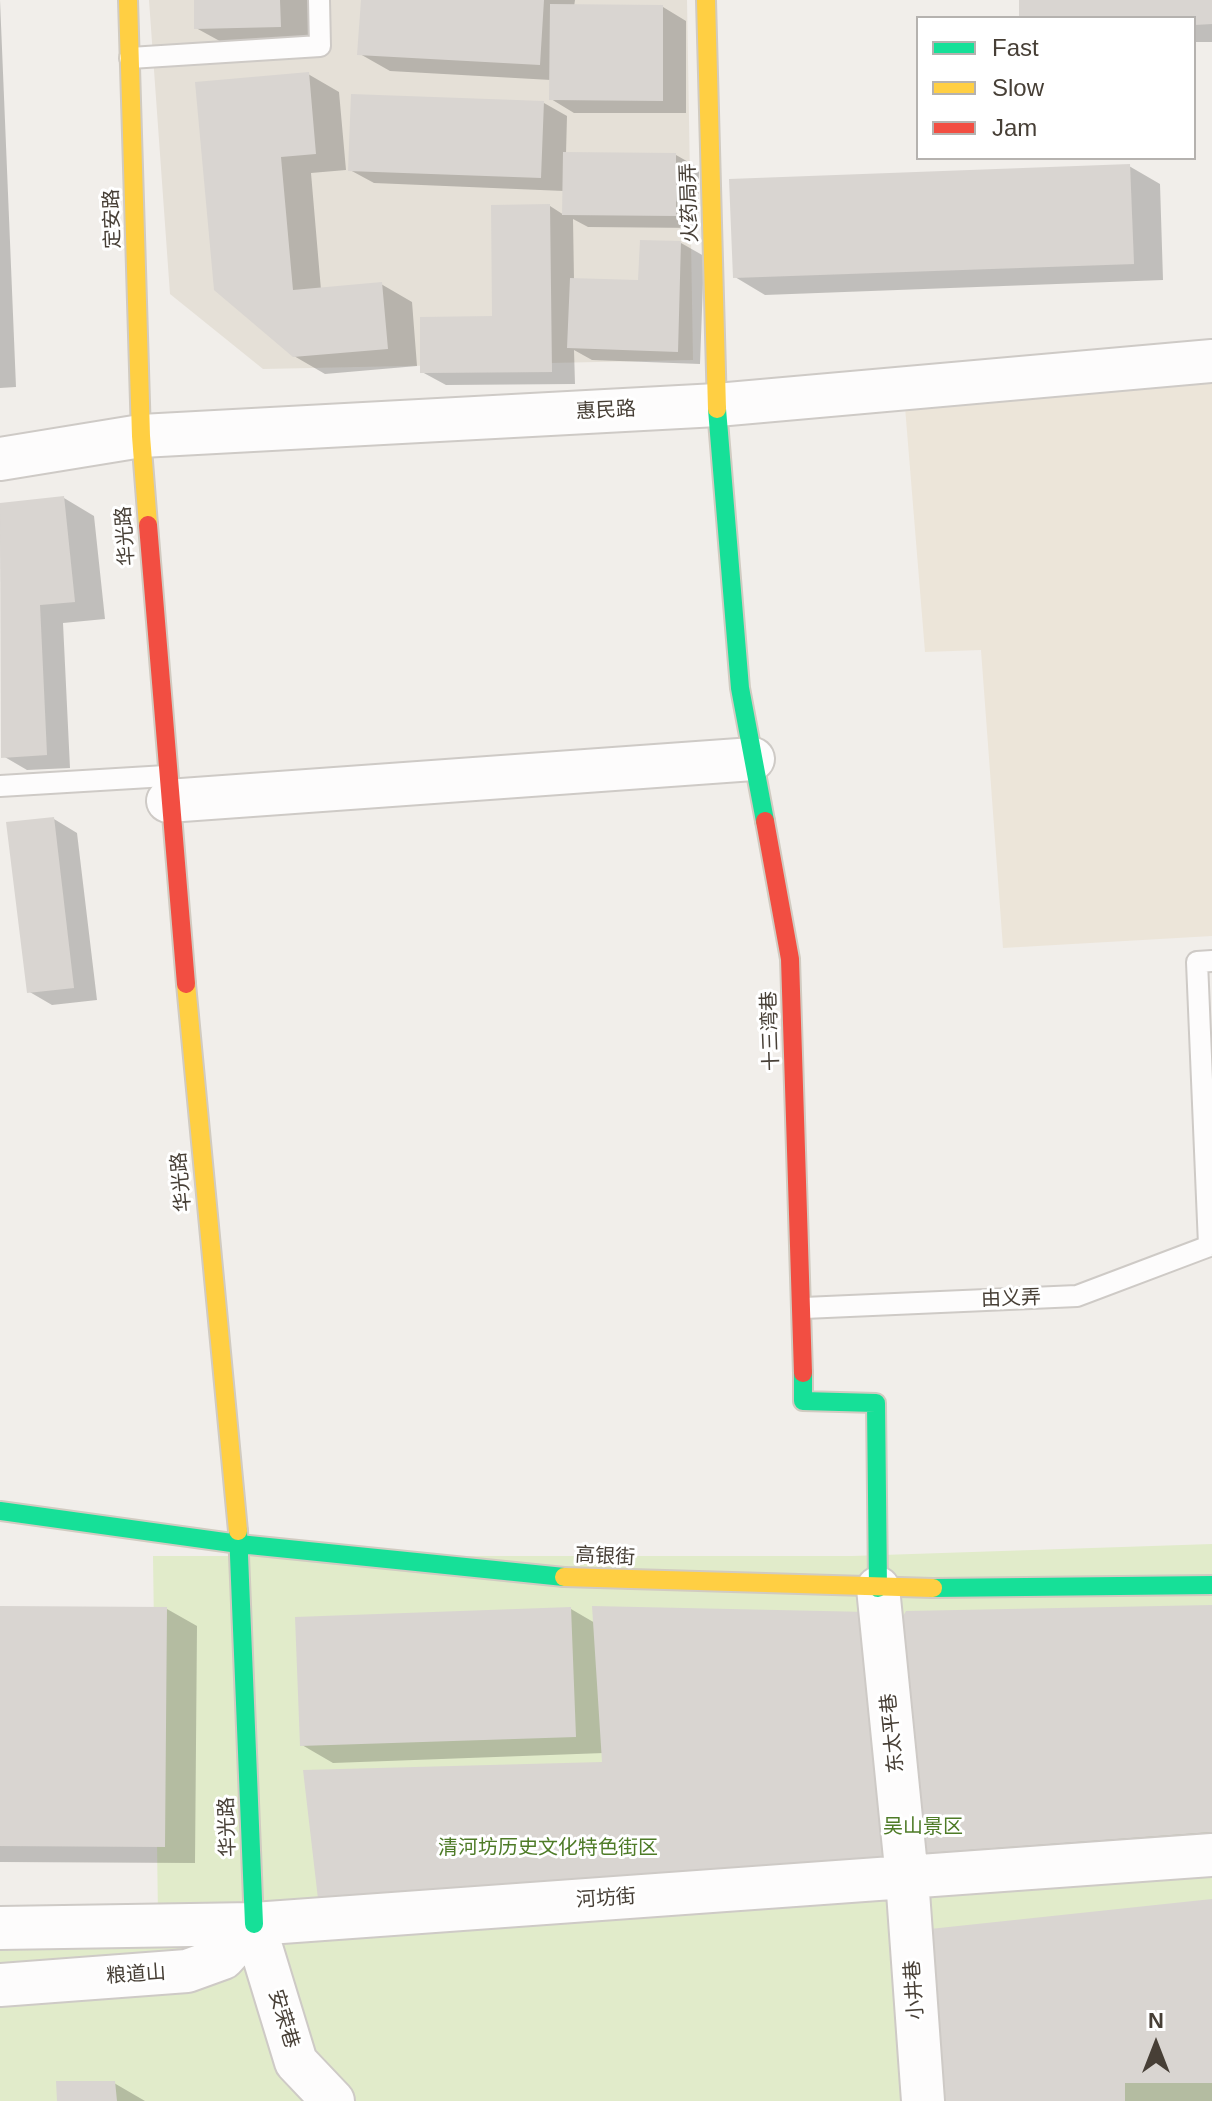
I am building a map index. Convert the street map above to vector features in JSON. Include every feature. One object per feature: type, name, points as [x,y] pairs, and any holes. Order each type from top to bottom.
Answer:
[{"type":"street","name":"定安路","points":[[128,0],[141,436]]},
{"type":"street","name":"火药局弄","points":[[706,0],[717,405]]},
{"type":"street","name":"惠民路","points":[[0,459],[141,436],[717,405],[1212,361]]},
{"type":"street","name":"十三湾巷","points":[[717,405],[740,688],[790,959],[804,1308],[803,1401],[876,1403],[878,1588]]},
{"type":"street","name":"华光路","points":[[141,436],[167,788],[239,1544],[254,1924]]},
{"type":"street","points":[[167,788],[753,759]]},
{"type":"street","name":"高银街","points":[[0,1511],[239,1544],[585,1579],[878,1588],[1212,1585]]},
{"type":"street","name":"东太平巷","points":[[878,1588],[907,1878]]},
{"type":"street","name":"河坊街","points":[[0,1928],[254,1924],[1212,1855]]},
{"type":"street","name":"小井巷","points":[[907,1878],[923,2101]]},
{"type":"street","name":"粮道山","points":[[0,1985],[187,1971],[223,1958],[254,1924]]},
{"type":"street","name":"安荣巷","points":[[254,1924],[296,2062],[333,2101]]},
{"type":"lane","points":[[130,58],[320,46],[319,0]]},
{"type":"lane","points":[[0,786],[167,788]]},
{"type":"lane","name":"由义弄","points":[[804,1308],[1077,1296],[1210,1245],[1197,962],[1212,961]]},
{"type":"shaded area","points":[[149,0],[687,0],[693,360],[263,369],[170,294]]},
{"type":"shaded area","points":[[1212,380],[1212,936],[1003,948],[981,650],[925,652],[905,407]]},
{"type":"green space","name":"吴山景区","points":[[1212,1544],[1212,2101],[0,2101],[0,1929],[158,1916],[153,1556],[852,1556]]},
{"type":"building","points":[[194,0],[280,0],[281,27],[194,29]]},
{"type":"building","points":[[361,0],[544,0],[540,65],[357,55]]},
{"type":"building","points":[[1019,0],[1212,0],[1212,24],[1196,25],[1196,16],[1019,16]]},
{"type":"building","points":[[550,4],[663,5],[663,101],[549,100]]},
{"type":"building","points":[[309,72],[316,154],[281,157],[293,290],[382,282],[388,349],[293,357],[214,290],[195,82]]},
{"type":"building","points":[[351,94],[544,101],[541,178],[348,171]]},
{"type":"building","points":[[563,152],[676,153],[676,216],[562,215]]},
{"type":"building","points":[[1130,164],[1134,264],[733,278],[729,179]]},
{"type":"building","points":[[550,204],[552,372],[420,373],[420,317],[492,316],[491,205]]},
{"type":"building","points":[[640,240],[681,241],[678,352],[567,348],[570,278],[638,280]]},
{"type":"building","points":[[64,496],[75,602],[40,605],[47,755],[1,758],[0,503]]},
{"type":"building","points":[[54,817],[74,988],[27,993],[6,822]]},
{"type":"building","points":[[1212,1605],[1212,1832],[927,1853],[917,1848],[895,1630],[906,1611]]},
{"type":"building","points":[[0,1606],[167,1607],[165,1847],[0,1846]]},
{"type":"building","points":[[592,1606],[869,1612],[894,1859],[318,1899],[303,1770],[602,1762]]},
{"type":"building","points":[[571,1607],[576,1737],[300,1746],[295,1617]]},
{"type":"building","points":[[1212,1899],[1212,2083],[1125,2083],[1125,2101],[925,2101],[911,1931]]},
{"type":"building","points":[[56,2081],[115,2081],[117,2101],[57,2101]]},
{"type":"traffic: fast","points":[[717,409],[740,688],[765,821]]},
{"type":"traffic: fast","points":[[803,1373],[803,1401],[876,1403],[878,1588]]},
{"type":"traffic: fast","points":[[0,1511],[239,1544],[564,1577]]},
{"type":"traffic: fast","points":[[238,1531],[254,1924]]},
{"type":"traffic: fast","points":[[933,1588],[1212,1585]]},
{"type":"traffic: slow","points":[[128,0],[141,436],[148,525]]},
{"type":"traffic: slow","points":[[706,0],[717,409]]},
{"type":"traffic: slow","points":[[186,984],[238,1531]]},
{"type":"traffic: slow","points":[[564,1577],[933,1588]]},
{"type":"traffic: jam","points":[[148,525],[186,984]]},
{"type":"traffic: jam","points":[[765,821],[790,959],[803,1373]]},
{"type":"park label","name":"清河坊历史文化特色街区","points":[[548,1848]]}]
